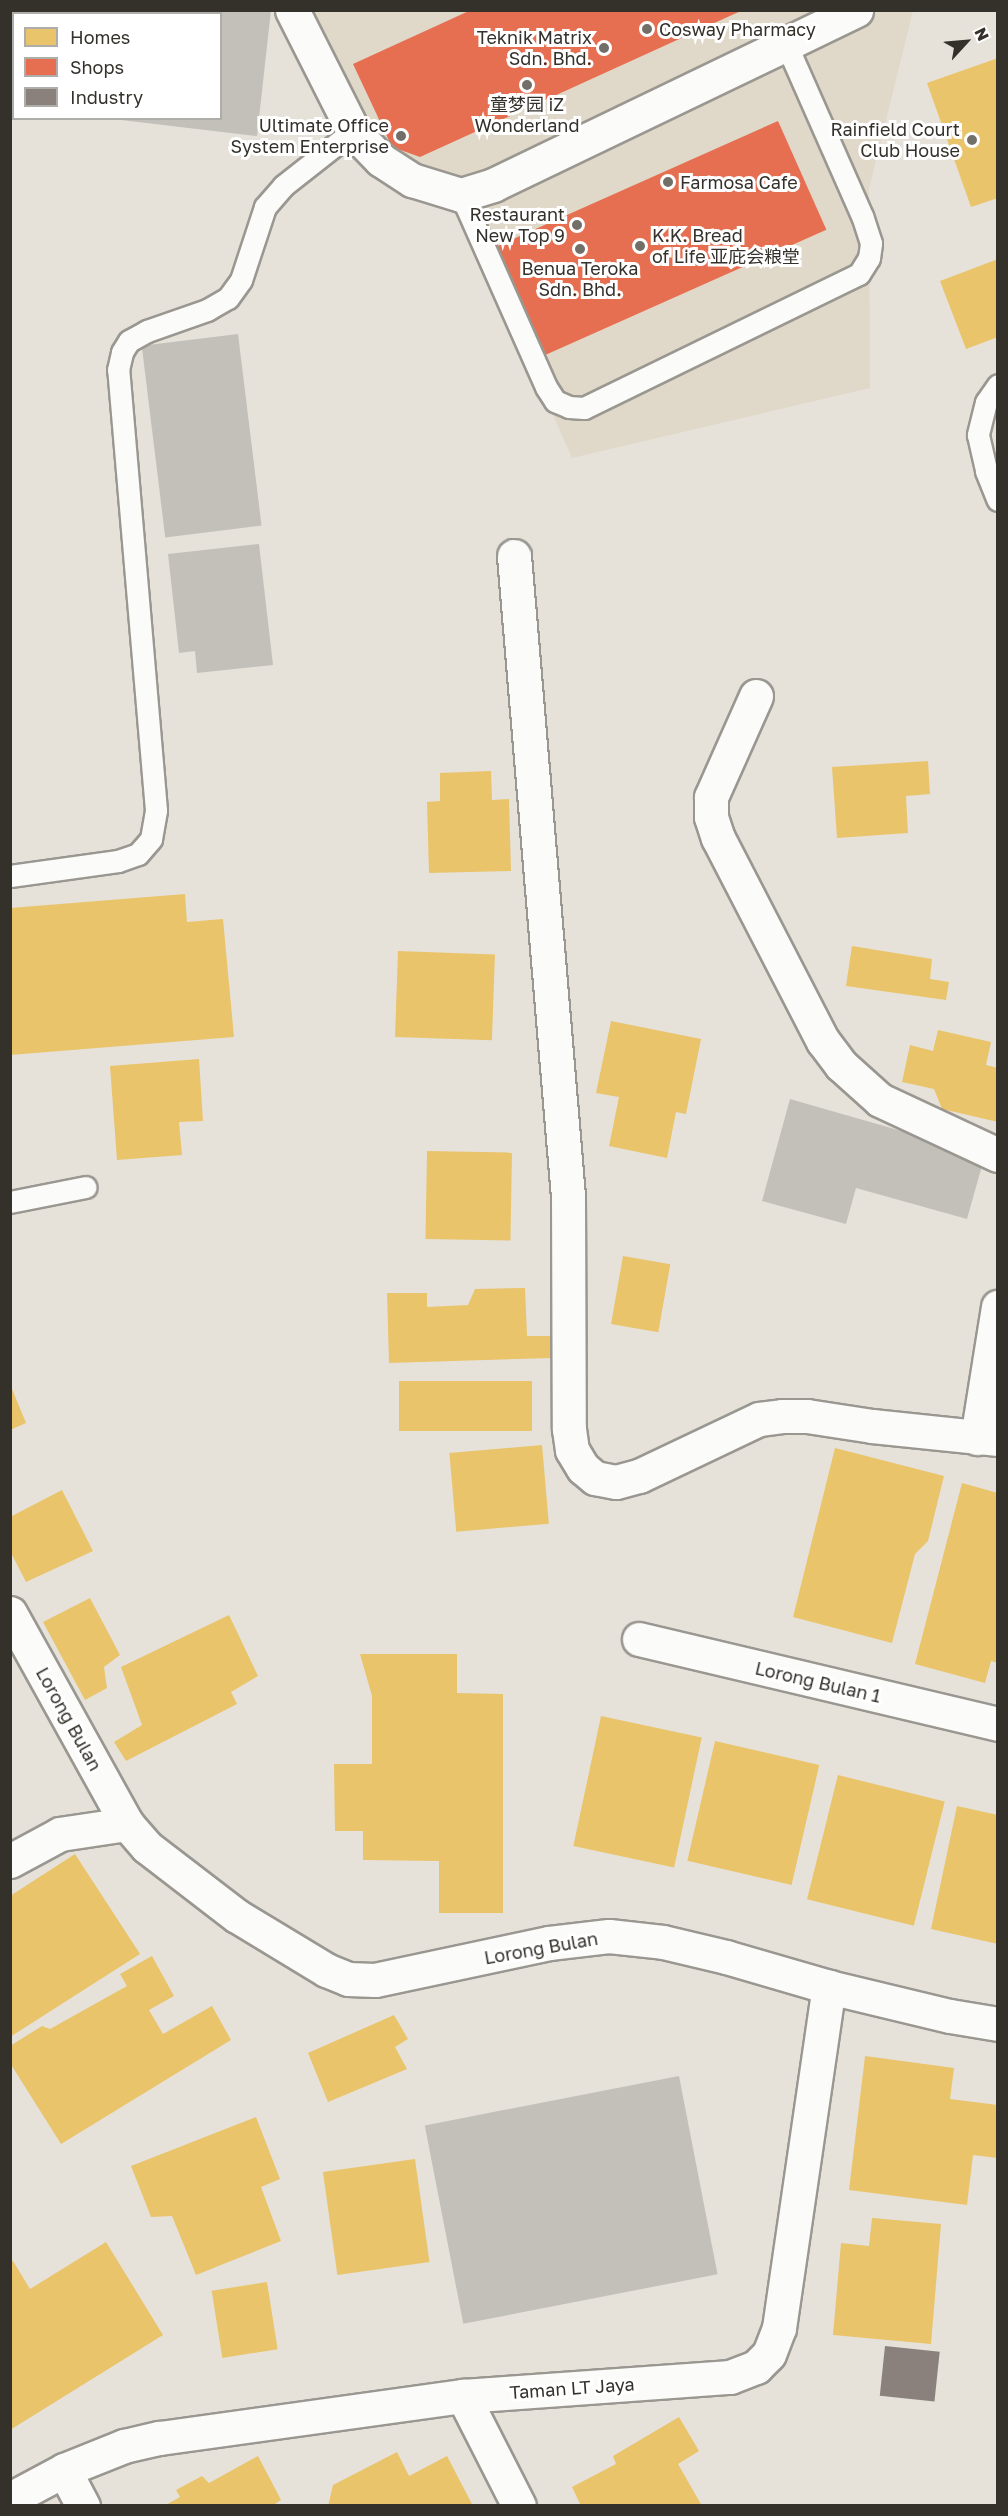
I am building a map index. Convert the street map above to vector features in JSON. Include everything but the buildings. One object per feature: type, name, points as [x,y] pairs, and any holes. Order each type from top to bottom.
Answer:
[{"type":"street","points":[[292,10],[354,130],[381,160],[412,180],[461,195],[493,185],[787,46],[856,10]]},
{"type":"street","points":[[514,556],[568,1196],[569,1429],[573,1450],[583,1468],[596,1478],[616,1482],[639,1476],[759,1419],[782,1416],[807,1416],[987,1438],[998,1307]]},
{"type":"street","points":[[756,696],[711,796],[711,817],[718,838],[823,1041],[841,1065],[880,1101],[998,1155]]},
{"type":"street","name":"Lorong Bulan","points":[[10,1613],[127,1824],[147,1847],[237,1916],[326,1970],[348,1979],[375,1980],[549,1942],[609,1936],[663,1942],[726,1957],[829,1987],[950,2016],[998,2024]]},
{"type":"street","name":"Lorong Bulan 1","points":[[639,1640],[998,1724]]},
{"type":"street","points":[[10,1861],[60,1834],[127,1824]]},
{"type":"street","name":"Taman LT Jaya","points":[[10,2499],[64,2470],[124,2446],[160,2438],[463,2396],[730,2377],[756,2367],[769,2354],[779,2328],[829,1987]]},
{"type":"street","points":[[463,2396],[519,2505]]},
{"type":"street","points":[[64,2470],[83,2505]]},
{"type":"lane","points":[[461,195],[546,387],[555,401],[569,407],[584,408],[859,274],[868,258],[871,243],[862,216],[787,46]]},
{"type":"lane","points":[[10,876],[118,861],[138,854],[152,839],[156,810],[118,370],[122,352],[129,341],[147,331],[207,310],[228,298],[241,280],[265,207],[283,186],[354,130]]},
{"type":"lane","points":[[998,385],[986,402],[978,435],[986,471],[998,500]]},
{"type":"lane","points":[[10,1202],[86,1187]]},
{"type":"shaded area","points":[[304,11],[913,11],[869,189],[870,388],[572,458],[457,197],[376,171]]},
{"type":"place","name":"Cosway Pharmacy","points":[[647,29]]},
{"type":"place","name":"Teknik Matrix Sdn. Bhd.","points":[[604,48]]},
{"type":"place","name":"童梦园 iZ Wonderland","points":[[527,85]]},
{"type":"place","name":"Ultimate Office System Enterprise","points":[[401,136]]},
{"type":"place","name":"Rainfield Court Club House","points":[[972,140]]},
{"type":"place","name":"Farmosa Cafe","points":[[668,182]]},
{"type":"place","name":"Restaurant New Top 9","points":[[577,225]]},
{"type":"place","name":"K.K. Bread of Life 亚庇会粮堂","points":[[640,246]]},
{"type":"place","name":"Benua Teroka Sdn. Bhd.","points":[[580,249]]}]
